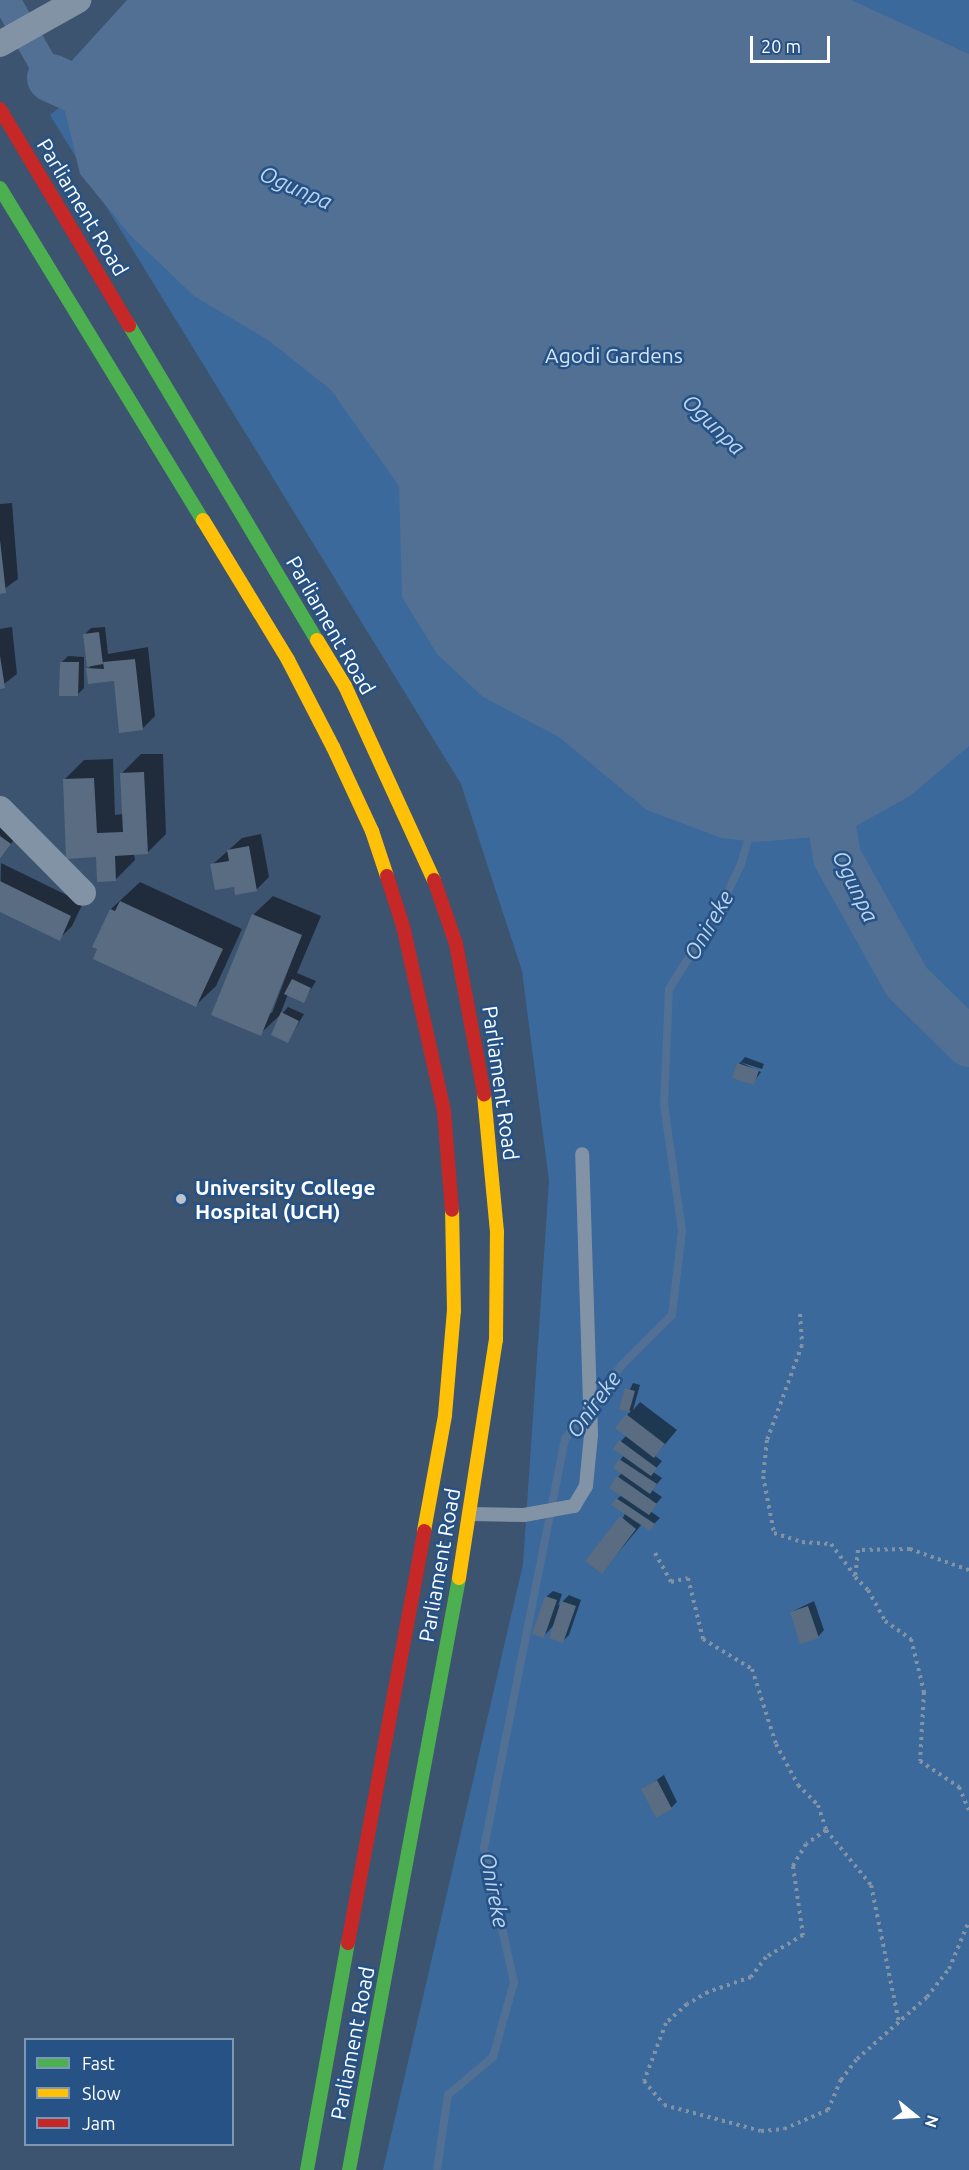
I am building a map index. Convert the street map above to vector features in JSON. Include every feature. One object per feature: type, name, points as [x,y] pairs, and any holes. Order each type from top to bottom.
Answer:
[{"type":"main road","name":"Parliament Road","points":[[0,110],[345,687],[400,797],[456,944],[476,1037],[489,1125],[497,1232],[496,1340],[471,1514],[349,2170]]},
{"type":"main road","name":"Parliament Road","points":[[0,188],[288,660],[333,747],[372,831],[403,926],[444,1111],[453,1216],[454,1311],[445,1415],[307,2170]]},
{"type":"street","points":[[6,41],[69,6]]},
{"type":"street","points":[[0,809],[83,893]]},
{"type":"lane","points":[[471,1514],[524,1515],[574,1506],[586,1486],[591,1435],[582,1154]]},
{"type":"path","points":[[800,1314],[802,1345],[766,1452],[763,1476],[774,1533],[802,1542],[831,1544],[855,1577],[868,1590],[885,1621],[911,1639],[924,1692],[920,1761],[959,1787],[969,1810]]},
{"type":"path","points":[[855,1577],[858,1550],[910,1549],[969,1570]]},
{"type":"path","points":[[655,1553],[671,1582],[688,1578],[703,1639],[752,1669],[776,1744],[798,1785],[818,1805],[826,1830],[871,1885],[899,2024]]},
{"type":"path","points":[[826,1830],[806,1844],[793,1866],[803,1935],[766,1957],[751,1977],[708,1992],[673,2017],[654,2047],[644,2081],[664,2105],[761,2131],[784,2130],[828,2110],[841,2080],[858,2060],[899,2024],[949,1969],[969,1921]]},
{"type":"green space","name":"Agodi Gardens","points":[[193,0],[969,0],[969,2170],[383,2170],[523,1564],[549,1181],[522,971],[461,784],[50,115]]},
{"type":"water","points":[[127,0],[851,0],[969,54],[969,746],[910,796],[840,835],[755,842],[721,838],[647,810],[559,737],[483,697],[437,654],[402,597],[399,486],[331,390],[268,340],[194,296],[130,235],[80,174],[57,77]]},
{"type":"building","points":[[0,540],[6,593],[0,594]]},
{"type":"building","points":[[99,632],[103,664],[87,667],[83,634]]},
{"type":"building","points":[[0,656],[5,688],[0,689]]},
{"type":"building","points":[[135,659],[143,730],[119,733],[114,681],[88,684],[86,668],[104,669],[103,662]]},
{"type":"building","points":[[60,662],[79,662],[78,696],[59,696]]},
{"type":"building","points":[[144,772],[148,854],[115,856],[116,881],[97,882],[96,857],[66,859],[63,779],[94,778],[97,833],[123,832],[120,773]]},
{"type":"building","points":[[0,836],[11,844],[0,859]]},
{"type":"building","points":[[249,846],[257,891],[235,895],[234,887],[215,890],[210,864],[229,861],[227,850]]},
{"type":"building","points":[[0,881],[71,916],[60,941],[0,912]]},
{"type":"building","points":[[120,901],[223,949],[196,1007],[93,959],[97,949],[92,947],[110,909],[115,911]]},
{"type":"building","points":[[252,914],[302,935],[261,1036],[211,1015]]},
{"type":"building","points":[[292,979],[311,988],[304,1003],[284,994]]},
{"type":"building","points":[[281,1012],[299,1021],[288,1043],[271,1035]]},
{"type":"building","points":[[737,1063],[759,1070],[754,1085],[732,1078]]},
{"type":"building","points":[[625,1388],[635,1391],[629,1412],[619,1409]]},
{"type":"building","points":[[626,1414],[665,1444],[654,1458],[615,1428]]},
{"type":"building","points":[[619,1440],[657,1468],[651,1476],[613,1449]]},
{"type":"building","points":[[619,1459],[657,1484],[650,1494],[613,1468]]},
{"type":"building","points":[[617,1476],[657,1504],[649,1515],[609,1488]]},
{"type":"building","points":[[616,1498],[655,1524],[650,1531],[611,1505]]},
{"type":"building","points":[[620,1516],[636,1529],[602,1574],[585,1561]]},
{"type":"building","points":[[545,1596],[557,1600],[544,1638],[532,1634]]},
{"type":"building","points":[[561,1601],[576,1606],[563,1643],[549,1638]]},
{"type":"building","points":[[808,1606],[819,1638],[800,1644],[790,1612]]},
{"type":"building","points":[[657,1780],[672,1809],[656,1818],[641,1789]]},
{"type":"waterway","name":"Ogunpa","points":[[6,0],[51,78]]},
{"type":"waterway","name":"Ogunpa","points":[[51,78],[118,108]]},
{"type":"waterway","name":"Ogunpa","points":[[823,772],[837,857],[907,982],[969,1043]]},
{"type":"waterway","name":"Onireke","points":[[437,2170],[448,2095],[493,2057],[514,1982],[484,1848],[565,1439],[621,1366],[672,1315],[682,1231],[664,1104],[669,989],[721,906],[741,864],[750,832]]},
{"type":"traffic: fast","points":[[0,188],[203,520]]},
{"type":"traffic: fast","points":[[129,325],[317,640]]},
{"type":"traffic: fast","points":[[349,2170],[459,1578]]},
{"type":"traffic: fast","points":[[307,2170],[348,1943]]},
{"type":"traffic: slow","points":[[203,520],[288,660],[333,747],[372,831],[387,876]]},
{"type":"traffic: slow","points":[[317,640],[345,686],[434,880]]},
{"type":"traffic: slow","points":[[459,1578],[496,1340],[497,1232],[484,1094]]},
{"type":"traffic: slow","points":[[424,1531],[445,1415],[454,1311],[452,1210]]},
{"type":"traffic: jam","points":[[0,109],[129,325]]},
{"type":"traffic: jam","points":[[387,876],[403,926],[444,1111],[452,1210]]},
{"type":"traffic: jam","points":[[434,880],[456,944],[484,1094]]},
{"type":"traffic: jam","points":[[348,1943],[424,1531]]},
{"type":"place","name":"University College Hospital (UCH)","points":[[181,1199]]}]
